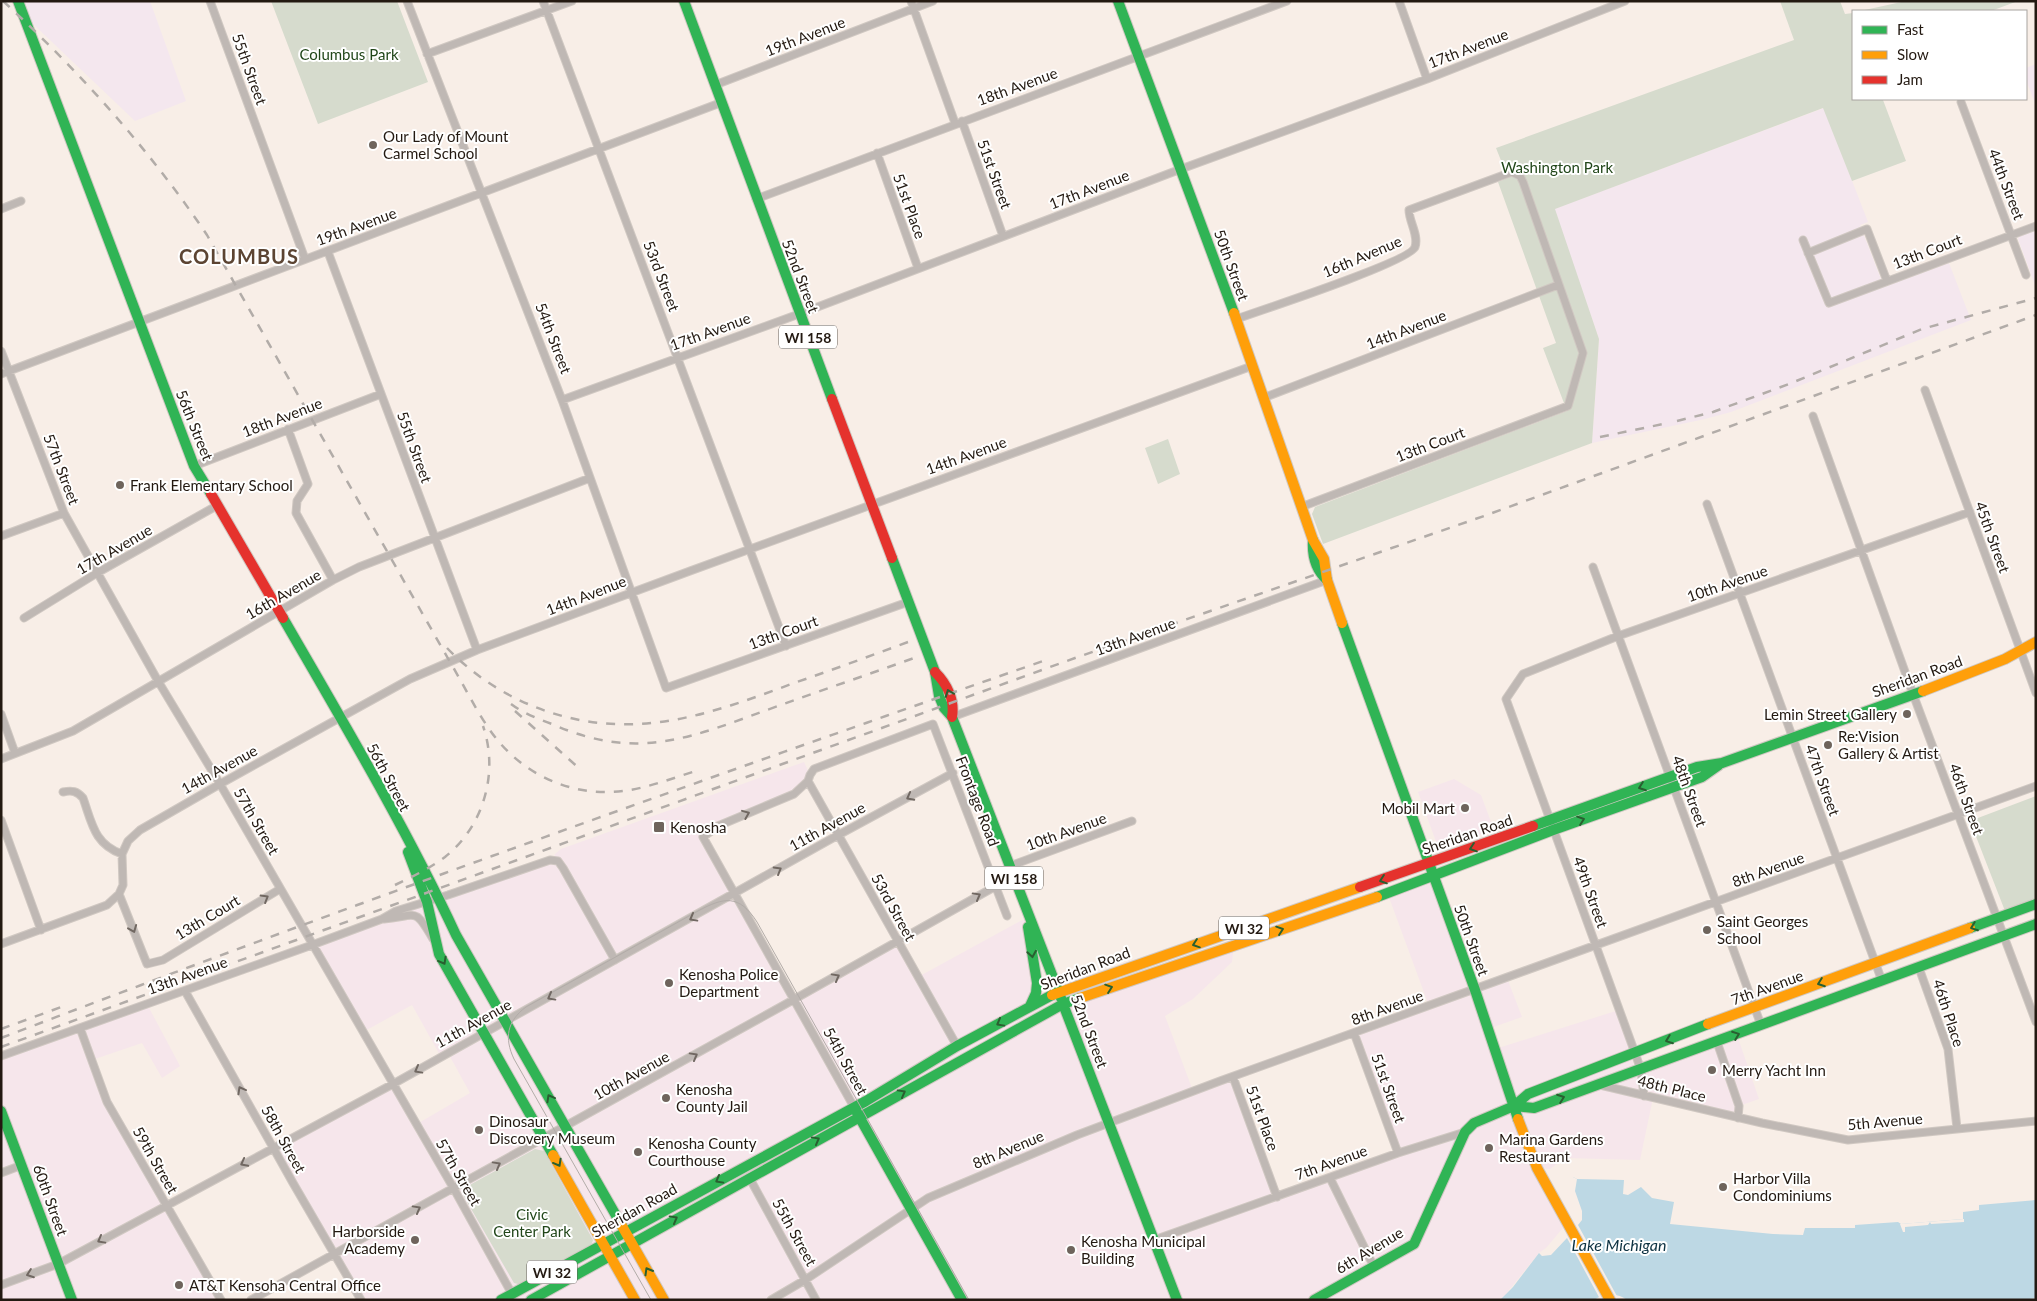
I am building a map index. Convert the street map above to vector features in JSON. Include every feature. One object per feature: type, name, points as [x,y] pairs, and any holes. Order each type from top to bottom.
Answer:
[{"type":"street","name":"56th Street","points":[[18,1],[194,466],[340,718],[439,898],[456,935],[664,1300]]},
{"type":"street","name":"55th Street","points":[[210,1],[305,259]]},
{"type":"street","name":"54th Street","points":[[408,1],[562,400],[666,688]]},
{"type":"street","name":"53rd Street","points":[[543,1],[751,548],[786,646]]},
{"type":"street","points":[[428,54],[572,1]]},
{"type":"street","name":"52nd Street","points":[[684,1],[720,103],[908,602],[935,672],[944,679],[954,708],[952,717],[1177,1300]]},
{"type":"street","name":"19th Avenue","points":[[714,86],[912,5],[933,1]]},
{"type":"street","name":"50th Street","points":[[1118,1],[1236,319],[1313,540],[1312,548],[1314,555],[1322,576],[1327,580],[1474,990],[1522,1134],[1537,1168],[1610,1300]]},
{"type":"street","name":"18th Avenue","points":[[756,199],[958,122],[1287,1]]},
{"type":"street","points":[[1399,1],[1427,79]]},
{"type":"street","name":"17th Avenue","points":[[562,400],[800,314],[1181,169],[1427,79],[1625,1]]},
{"type":"street","name":"51st Street","points":[[912,5],[1004,236]]},
{"type":"street","name":"44th Street","points":[[1961,102],[2026,275]]},
{"type":"street","name":"19th Avenue","points":[[1,374],[720,103]]},
{"type":"street","name":"51st Place","points":[[877,153],[918,268]]},
{"type":"street","name":"16th Avenue","points":[[1236,319],[1378,268],[1410,254],[1415,248],[1416,238],[1409,217],[1409,210],[1512,172],[1520,176],[1523,182],[1558,285]]},
{"type":"street","points":[[1,209],[21,201]]},
{"type":"street","name":"13th Court","points":[[1808,254],[1829,303],[2036,226]]},
{"type":"street","points":[[1803,240],[1808,254],[1867,229],[1887,281]]},
{"type":"street","name":"55th Street","points":[[328,252],[477,650]]},
{"type":"street","name":"13th Court","points":[[1301,507],[1568,406],[1583,354],[1558,285]]},
{"type":"street","name":"14th Avenue","points":[[1264,398],[1558,285]]},
{"type":"street","name":"57th Street","points":[[1,351],[64,513],[158,681],[220,784],[454,1189],[512,1294]]},
{"type":"street","name":"14th Avenue","points":[[122,854],[128,841],[140,830],[220,784],[410,679],[477,650],[1252,366]]},
{"type":"street","name":"45th Street","points":[[1925,390],[2036,693]]},
{"type":"street","name":"18th Avenue","points":[[194,466],[381,394]]},
{"type":"street","name":"46th Street","points":[[1813,416],[1913,694],[2036,1022]]},
{"type":"street","points":[[288,429],[308,484],[297,501],[296,513],[333,580]]},
{"type":"street","name":"16th Avenue","points":[[1,759],[73,731],[333,580],[367,564],[590,478]]},
{"type":"street","name":"47th Street","points":[[1707,504],[1882,981]]},
{"type":"street","name":"17th Avenue","points":[[24,618],[97,573],[218,505]]},
{"type":"street","name":"10th Avenue","points":[[1506,699],[1524,674],[1618,636],[1970,512]]},
{"type":"street","points":[[1,536],[64,513]]},
{"type":"street","name":"48th Street","points":[[1593,567],[1761,1025]]},
{"type":"street","name":"13th Avenue","points":[[952,717],[1327,580]]},
{"type":"street","name":"13th Court","points":[[666,688],[908,602]]},
{"type":"street","name":"Sheridan Road","points":[[531,1300],[1063,1004],[1433,876],[1671,776],[1722,763],[1913,694],[1978,670],[2021,651],[2036,642]]},
{"type":"street","name":"49th Street","points":[[1506,699],[1641,1070],[1644,1096]]},
{"type":"street","points":[[1,714],[15,753]]},
{"type":"street","name":"Frontage Road","points":[[808,781],[814,770],[933,724],[1007,916]]},
{"type":"street","name":"Sheridan Road","points":[[501,1300],[854,1106],[957,1046],[1058,992],[1429,864],[1674,787],[1702,777],[1722,763]]},
{"type":"street","name":"11th Avenue","points":[[1,1285],[58,1264],[393,1084],[953,773]]},
{"type":"street","name":"54th Street","points":[[808,781],[794,794],[718,826],[703,837],[962,1300]]},
{"type":"street","name":"53rd Street","points":[[808,781],[957,1046]]},
{"type":"street","name":"8th Avenue","points":[[771,1300],[805,1280],[928,1198],[1109,1122],[2036,786]]},
{"type":"street","points":[[1,944],[107,905],[119,894],[123,885],[122,854],[111,849],[99,839],[83,798],[79,793],[63,792]]},
{"type":"street","points":[[1,820],[41,930]]},
{"type":"street","name":"10th Avenue","points":[[1010,866],[1132,821]]},
{"type":"street","name":"56th Street","points":[[402,832],[426,902],[435,944],[483,1033],[635,1300]]},
{"type":"street","name":"13th Avenue","points":[[1,1056],[312,945],[382,919],[394,912],[547,861],[556,860],[563,868],[615,960]]},
{"type":"street","name":"10th Avenue","points":[[251,1300],[795,1000],[996,886]]},
{"type":"street","name":"13th Court","points":[[119,894],[147,964],[163,960],[280,889]]},
{"type":"street","name":"7th Avenue","points":[[1154,1240],[1398,1153],[1464,1132],[1474,1123],[1514,1106],[1528,1094],[1754,1007],[2036,904]]},
{"type":"street","points":[[1024,906],[1037,983],[1036,993],[1030,1006]]},
{"type":"street","name":"13th Avenue","points":[[382,919],[409,914],[415,915],[421,919],[435,944]]},
{"type":"street","name":"7th Avenue","points":[[1514,1106],[1534,1108],[2036,924]]},
{"type":"street","name":"46th Place","points":[[1919,968],[1948,1049],[1956,1128]]},
{"type":"street","name":"58th Street","points":[[185,991],[361,1300]]},
{"type":"street","name":"59th Street","points":[[80,1028],[107,1102],[221,1300]]},
{"type":"street","name":"51st Street","points":[[1354,1033],[1398,1153]]},
{"type":"street","points":[[1717,1042],[1739,1106],[1738,1118]]},
{"type":"street","name":"51st Place","points":[[1233,1077],[1277,1197]]},
{"type":"street","name":"48th Place","points":[[1599,1085],[1738,1118]]},
{"type":"street","name":"60th Street","points":[[1,1111],[72,1300]]},
{"type":"street","name":"5th Avenue","points":[[1738,1118],[1848,1140],[2036,1121]]},
{"type":"street","name":"6th Avenue","points":[[1314,1300],[1414,1244],[1464,1132]]},
{"type":"street","points":[[1,1173],[22,1165]]},
{"type":"street","name":"55th Street","points":[[749,1177],[816,1300]]},
{"type":"street","points":[[1330,1178],[1374,1267]]},
{"type":"shaded area","points":[[24,1],[150,1],[186,101],[135,121],[32,23]]},
{"type":"shaded area","points":[[2036,64],[2036,106],[2027,83],[2027,68]]},
{"type":"shaded area","points":[[1824,108],[1868,222],[1860,225],[1884,287],[1949,263],[1971,320],[1731,412],[1592,443],[1599,339],[1554,209]]},
{"type":"shaded area","points":[[2036,231],[2036,288],[2018,239],[2019,236]]},
{"type":"shaded area","points":[[804,762],[810,775],[794,794],[718,826],[704,837],[795,999],[897,942],[918,977],[1026,918],[1037,983],[1031,1008],[1063,1004],[1234,945],[1232,962],[1193,999],[1165,1016],[1193,1091],[1233,1077],[1277,1197],[1398,1153],[1354,1033],[1429,1006],[1387,892],[1433,876],[1474,990],[1507,978],[1522,1017],[1488,1029],[1495,1049],[1619,1010],[1641,1070],[1738,1038],[1759,1099],[1739,1106],[1738,1118],[1653,1098],[1640,1160],[1565,1158],[1550,1169],[1537,1168],[1568,1225],[1548,1250],[1539,1253],[1501,1300],[361,1300],[272,1149],[393,1084],[417,1124],[470,1093],[448,1053],[441,1057],[412,1005],[363,1032],[312,945],[553,860],[555,854],[561,849]]},
{"type":"shaded area","points":[[1454,779],[1481,795],[1494,830],[1439,850],[1418,792]]},
{"type":"shaded area","points":[[147,1004],[180,1066],[162,1078],[142,1043],[92,1060],[107,1102],[221,1300],[1,1300],[1,1058]]},
{"type":"green space","name":"Columbus Park","points":[[271,1],[397,1],[428,82],[318,124]]},
{"type":"green space","name":"Washington Park","points":[[1780,1],[1840,1],[1845,14],[1852,13],[1852,100],[1883,100],[1906,161],[1852,181],[1823,108],[1555,209],[1599,339],[1592,443],[1323,544],[1312,514],[1315,507],[1567,411],[1543,348],[1556,343],[1498,182],[1508,178],[1496,148],[1794,40]]},
{"type":"green space","points":[[1906,1],[2018,1],[1994,10],[1865,10]]},
{"type":"green space","points":[[1168,439],[1180,474],[1158,484],[1145,448]]},
{"type":"green space","points":[[2036,796],[2036,899],[2005,911],[1970,821]]},
{"type":"green space","name":"Civic Center Park","points":[[535,1149],[544,1151],[593,1240],[591,1246],[522,1285],[514,1283],[463,1195],[466,1187]]},
{"type":"water","name":"Lake Michigan","points":[[1573,1177],[1577,1179],[1624,1180],[1623,1194],[1628,1195],[1641,1187],[1652,1198],[1674,1202],[1670,1224],[1773,1234],[1803,1235],[1805,1228],[1855,1228],[1855,1225],[1898,1222],[1901,1224],[1963,1219],[1963,1212],[1979,1210],[1979,1205],[2036,1200],[2036,1298],[2024,1300],[1627,1300],[1620,1296],[1611,1295],[1602,1296],[1594,1300],[1500,1300],[1513,1287],[1539,1253],[1542,1253],[1575,1218]]},
{"type":"pier","points":[[1571,1176],[1577,1179],[1575,1191],[1582,1211],[1582,1220],[1578,1225],[1618,1298],[1600,1299],[1567,1238],[1551,1255],[1542,1256],[1539,1253],[1546,1248],[1573,1216],[1574,1211],[1567,1190]]},
{"type":"pier","points":[[1964,1219],[1964,1222],[1931,1224],[1930,1222],[1928,1225],[1905,1227],[1905,1232],[1903,1232],[1900,1224]]},
{"type":"tram line","points":[[651,1300],[514,1059],[509,1044],[509,1030],[515,1018],[526,1007],[707,906],[723,901],[731,901],[744,906],[757,922],[969,1300]]},
{"type":"railway","points":[[3,1],[59,55],[112,112],[185,203],[207,235],[477,710],[495,737],[522,764],[538,774],[573,788],[591,791],[611,792],[630,790],[699,770]]},
{"type":"railway","points":[[1677,421],[1713,412],[1789,384],[1922,329],[2036,298]]},
{"type":"railway","points":[[1,1047],[1075,658],[1484,516],[2036,315]]},
{"type":"railway","points":[[1600,437],[1668,423]]},
{"type":"railway","points":[[447,648],[492,685],[544,710],[572,718],[601,723],[630,724],[660,722],[694,716],[728,706],[908,642]]},
{"type":"railway","points":[[511,704],[536,718],[584,736],[613,742],[640,743],[666,741],[720,727],[914,658]]},
{"type":"railway","points":[[1,1038],[261,940],[522,845],[1046,660]]},
{"type":"railway","points":[[515,711],[581,770]]},
{"type":"railway","points":[[395,885],[445,857],[470,830],[485,797],[488,779],[488,744],[483,726]]},
{"type":"railway","points":[[1,1029],[64,1006]]},
{"type":"traffic: fast","points":[[18,1],[194,466],[211,494]]},
{"type":"traffic: fast","points":[[684,1],[832,399]]},
{"type":"traffic: fast","points":[[1118,1],[1234,313]]},
{"type":"traffic: fast","points":[[1313,540],[1315,562],[1327,580]]},
{"type":"traffic: fast","points":[[892,558],[935,672],[939,696],[944,708],[952,717],[1061,998]]},
{"type":"traffic: fast","points":[[283,618],[395,814],[456,935],[622,1226]]},
{"type":"traffic: fast","points":[[1342,623],[1475,990],[1518,1119]]},
{"type":"traffic: fast","points":[[1533,826],[1697,767],[1722,763],[1923,691]]},
{"type":"traffic: fast","points":[[1377,897],[1553,830],[1702,777],[1719,765]]},
{"type":"traffic: fast","points":[[408,852],[427,902],[439,954],[553,1155]]},
{"type":"traffic: fast","points":[[1970,928],[2036,904]]},
{"type":"traffic: fast","points":[[1514,1106],[1534,1108],[2036,924]]},
{"type":"traffic: fast","points":[[1028,927],[1037,983],[1036,993],[1030,1006]]},
{"type":"traffic: fast","points":[[501,1300],[866,1101],[957,1046],[1052,995]]},
{"type":"traffic: fast","points":[[531,1300],[1063,1004],[1080,998]]},
{"type":"traffic: fast","points":[[1063,1004],[1177,1300]]},
{"type":"traffic: fast","points":[[1314,1300],[1414,1244],[1465,1132],[1474,1123],[1514,1106],[1528,1094],[1708,1024]]},
{"type":"traffic: fast","points":[[1,1111],[72,1300]]},
{"type":"traffic: fast","points":[[856,1111],[962,1300]]},
{"type":"traffic: slow","points":[[1234,313],[1313,540],[1324,559],[1327,580],[1342,623]]},
{"type":"traffic: slow","points":[[1923,691],[2005,659],[2036,642]]},
{"type":"traffic: slow","points":[[1052,995],[1360,887]]},
{"type":"traffic: slow","points":[[1080,998],[1377,897]]},
{"type":"traffic: slow","points":[[1708,1024],[1970,928]]},
{"type":"traffic: slow","points":[[1518,1119],[1537,1168],[1610,1300]]},
{"type":"traffic: slow","points":[[553,1155],[635,1300]]},
{"type":"traffic: slow","points":[[622,1226],[664,1300]]},
{"type":"traffic: jam","points":[[832,399],[892,558]]},
{"type":"traffic: jam","points":[[211,494],[283,618]]},
{"type":"traffic: jam","points":[[935,672],[943,682],[951,698],[952,717]]},
{"type":"traffic: jam","points":[[1360,887],[1533,826]]},
{"type":"place","name":"Our Lady of Mount Carmel School","points":[[373,145]]},
{"type":"place","name":"Frank Elementary School","points":[[120,485]]},
{"type":"place","name":"Lemin Street Gallery","points":[[1907,714]]},
{"type":"place","name":"Re:Vision Gallery & Artist","points":[[1828,745]]},
{"type":"place","name":"Mobil Mart","points":[[1465,808]]},
{"type":"place","name":"Kenosha","points":[[659,827]]},
{"type":"place","name":"Saint Georges School","points":[[1707,930]]},
{"type":"place","name":"Kenosha Police Department","points":[[669,983]]},
{"type":"place","name":"Merry Yacht Inn","points":[[1712,1070]]},
{"type":"place","name":"Kenosha County Jail","points":[[666,1098]]},
{"type":"place","name":"Dinosaur Discovery Museum","points":[[479,1130]]},
{"type":"place","name":"Marina Gardens Restaurant","points":[[1489,1148]]},
{"type":"place","name":"Kenosha County Courthouse","points":[[638,1152]]},
{"type":"place","name":"Harbor Villa Condominiums","points":[[1723,1187]]},
{"type":"place","name":"Harborside Academy","points":[[415,1240]]},
{"type":"place","name":"Kenosha Municipal Building","points":[[1071,1250]]},
{"type":"place","name":"AT&T Kensoha Central Office","points":[[179,1285]]},
{"type":"district","name":"COLUMBUS","points":[[239,256]]}]
